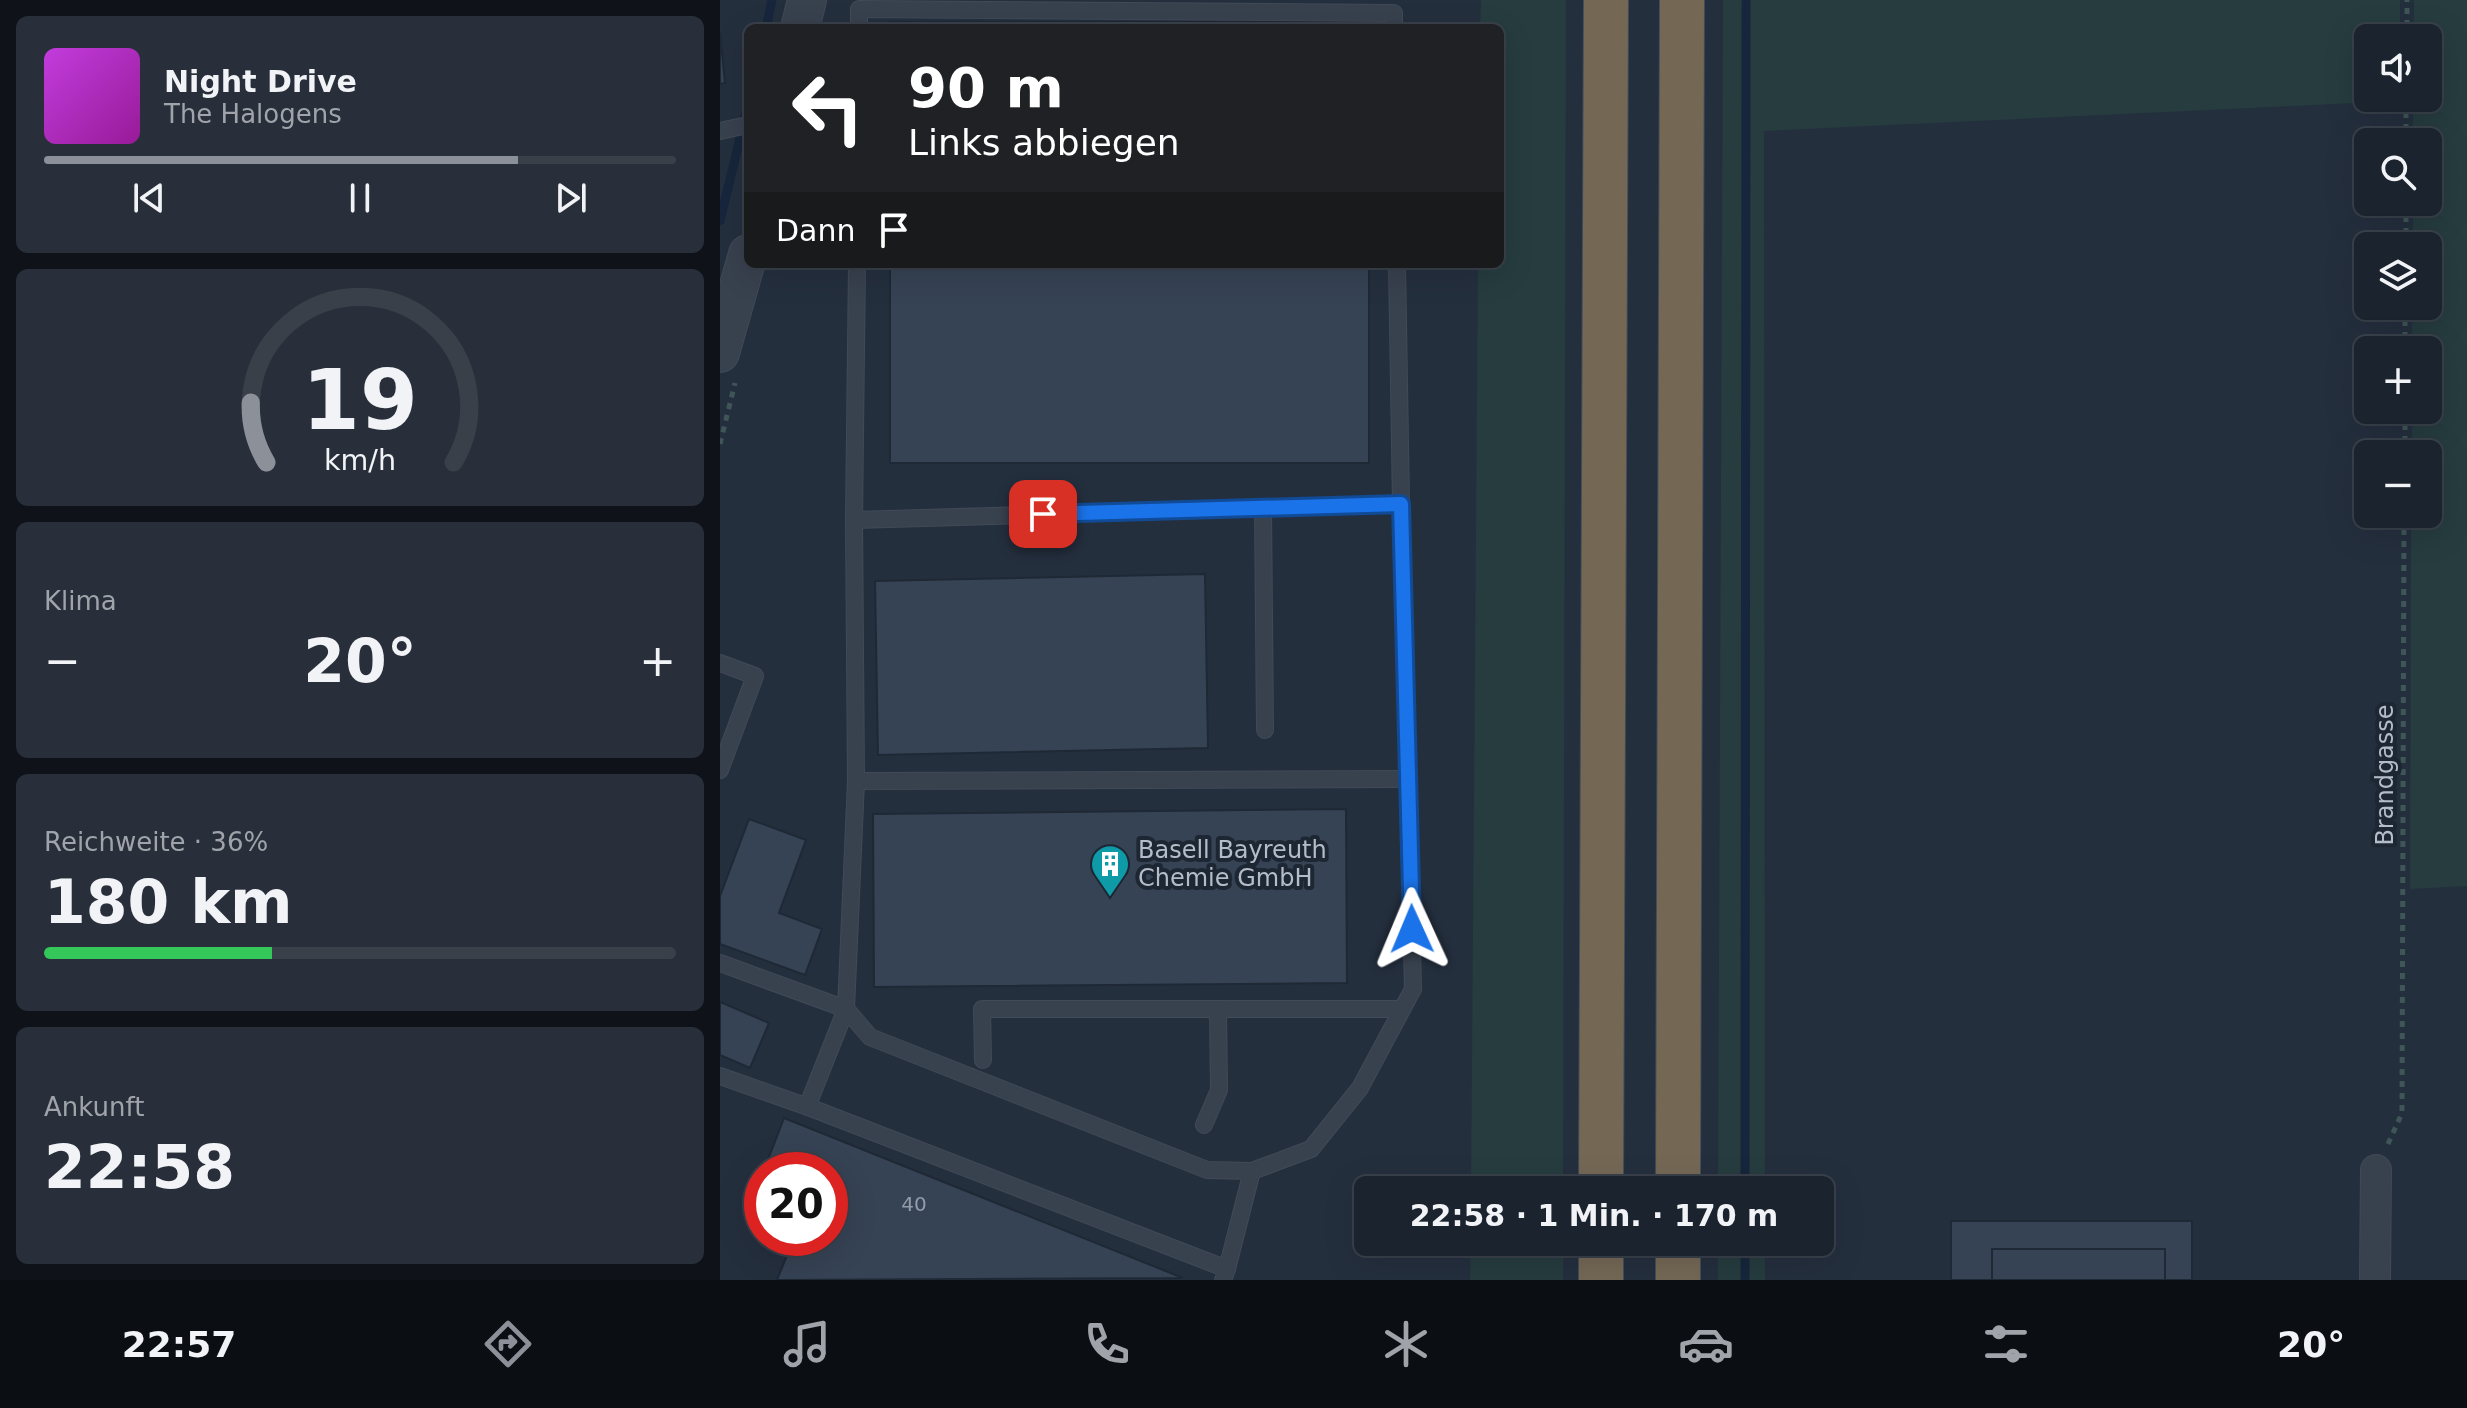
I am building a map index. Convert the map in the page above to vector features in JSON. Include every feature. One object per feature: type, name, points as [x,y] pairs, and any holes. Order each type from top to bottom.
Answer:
[{"type":"highway","points":[[1601,1176],[1606,0]]},
{"type":"highway","points":[[1678,1176],[1682,0]]},
{"type":"highway","points":[[1601,1256],[1601,1280]]},
{"type":"highway","points":[[1678,1256],[1678,1280]]},
{"type":"street","points":[[801,24],[807,0]]},
{"type":"street","points":[[720,353],[744,268]]},
{"type":"street","points":[[2375,1280],[2376,1170]]},
{"type":"lane","points":[[860,5],[1394,13],[1394,24]]},
{"type":"lane","points":[[721,131],[744,126]]},
{"type":"lane","points":[[807,1107],[846,1009],[856,781],[854,520],[857,268]]},
{"type":"lane","points":[[720,963],[846,1009],[870,1037],[1207,1170],[1252,1171],[1311,1149],[1360,1088],[1413,989],[1397,268]]},
{"type":"lane","points":[[854,520],[1401,504]]},
{"type":"lane","points":[[1263,508],[1265,730]]},
{"type":"lane","points":[[720,663],[755,676],[720,770]]},
{"type":"lane","points":[[856,781],[1408,779]]},
{"type":"lane","points":[[983,1060],[982,1009],[1402,1009]]},
{"type":"lane","points":[[1204,1125],[1219,1090],[1218,1009]]},
{"type":"lane","points":[[720,1076],[807,1107],[1225,1275],[1252,1171]]},
{"type":"path","points":[[2407,0],[2407,24]]},
{"type":"path","name":"Brandgasse","points":[[2376,1170],[2402,1113],[2404,528]]},
{"type":"green space","points":[[1481,0],[1566,0],[1563,1176],[1471,1176],[1478,268],[1504,268],[1504,24],[1480,24]]},
{"type":"green space","points":[[1723,0],[2400,0],[2400,24],[2354,24],[2354,103],[1764,131],[1765,1176],[1718,1176]]},
{"type":"green space","points":[[2414,0],[2467,0],[2467,886],[2410,889],[2411,528],[2442,528],[2442,440],[2412,440],[2412,424],[2442,424],[2442,336],[2412,336],[2412,320],[2442,320],[2442,232],[2413,232],[2413,216],[2442,216],[2442,128],[2413,128],[2413,112],[2442,112],[2442,24],[2414,24]]},
{"type":"green space","points":[[1471,1256],[1563,1256],[1563,1280],[1470,1280]]},
{"type":"green space","points":[[1718,1256],[1765,1256],[1765,1280],[1718,1280]]},
{"type":"building","points":[[890,22],[1369,22],[1369,24]]},
{"type":"building","points":[[720,32],[725,83],[720,84]]},
{"type":"building","points":[[890,268],[1369,268],[1369,463],[890,463]]},
{"type":"building","points":[[1205,574],[1208,748],[878,755],[875,581]]},
{"type":"building","name":"Basell Bayreuth Chemie GmbH","points":[[1346,809],[1347,983],[874,987],[873,814]]},
{"type":"building","points":[[749,819],[806,840],[779,913],[822,929],[805,975],[720,944],[720,896]]},
{"type":"building","points":[[720,1002],[769,1023],[750,1068],[720,1055]]},
{"type":"building","points":[[784,1118],[1183,1278],[777,1280],[787,1256],[848,1256],[848,1152],[771,1152]]},
{"type":"building","points":[[1951,1221],[2192,1221],[2192,1280],[2165,1280],[2165,1249],[1992,1249],[1992,1280],[1951,1280]]},
{"type":"building","points":[[1992,1249],[2165,1249],[2165,1280],[1992,1280]]},
{"type":"waterway","points":[[767,24],[772,0]]},
{"type":"waterway","points":[[1745,1176],[1746,0]]},
{"type":"waterway","points":[[720,221],[744,122]]},
{"type":"waterway","points":[[1745,1256],[1745,1280]]},
{"type":"place","name":"Basell Bayreuth Chemie GmbH","points":[[1110,898]]},
{"type":"route","points":[[1043,514],[1401,504],[1412,929]]}]
